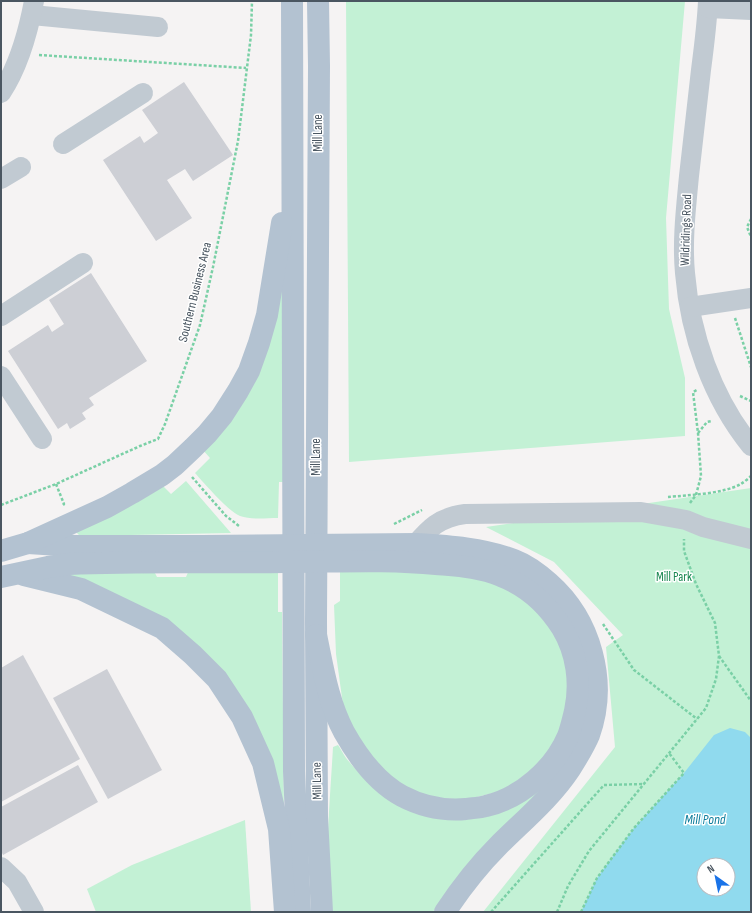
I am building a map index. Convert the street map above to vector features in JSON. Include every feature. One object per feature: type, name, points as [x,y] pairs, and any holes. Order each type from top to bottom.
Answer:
[{"type":"main road","name":"Mill Lane","points":[[292,1],[292,493],[294,771],[300,912]]},
{"type":"main road","name":"Mill Lane","points":[[318,1],[319,74],[316,628],[317,817],[322,912]]},
{"type":"main road","points":[[1,551],[28,543],[107,507],[162,475],[194,448],[222,416],[249,371],[267,315],[292,164]]},
{"type":"main road","points":[[28,543],[75,546],[416,544],[473,549],[515,560],[531,569],[557,590],[579,619],[591,648],[597,691],[593,722],[589,735],[582,750],[559,785],[529,818],[483,862],[468,879],[446,912]]},
{"type":"main road","points":[[10,575],[48,567],[85,563],[400,561],[470,567],[489,571],[520,584],[541,601],[556,620],[569,641],[573,653],[578,685],[577,703],[568,735],[563,746],[546,770],[524,789],[499,802],[485,807],[445,809],[429,806],[403,796],[381,781],[366,764],[343,730],[331,701],[316,628]]},
{"type":"main road","points":[[10,575],[81,589],[162,628],[193,655],[217,679],[242,717],[263,764],[279,829],[285,912]]},
{"type":"street","points":[[708,5],[751,10]]},
{"type":"street","name":"Wildridings Road","points":[[708,5],[684,221],[685,272],[690,307],[698,343],[713,383],[732,419],[751,446]]},
{"type":"street","points":[[1,94],[20,56],[33,8],[158,27]]},
{"type":"street","points":[[63,144],[143,93]]},
{"type":"street","points":[[1,179],[21,167]]},
{"type":"street","points":[[1,316],[82,263]]},
{"type":"street","points":[[690,307],[751,298]]},
{"type":"street","points":[[1,376],[42,439]]},
{"type":"street","points":[[400,561],[429,529],[451,516],[465,514],[553,514],[611,511],[651,513],[686,520],[703,527],[751,539]]},
{"type":"street","points":[[1,867],[17,882],[34,912]]},
{"type":"path","name":"Southern Business Area","points":[[1,505],[56,484],[158,439],[165,424],[200,325],[213,267],[238,141],[251,35],[252,1]]},
{"type":"path","points":[[36,55],[246,68]]},
{"type":"path","points":[[751,219],[747,227],[751,237]]},
{"type":"path","points":[[731,301],[737,328],[751,367]]},
{"type":"path","points":[[696,495],[701,476],[693,392],[713,383]]},
{"type":"path","points":[[557,912],[568,886],[589,851],[706,708],[716,679],[719,656],[715,623],[696,584],[684,551],[684,538]]},
{"type":"path","points":[[719,656],[751,700]]},
{"type":"path","points":[[582,912],[597,878],[634,828],[684,773],[669,753]]},
{"type":"path","points":[[491,912],[604,784],[644,784]]},
{"type":"green space","points":[[346,1],[685,1],[666,218],[669,309],[685,378],[685,436],[349,462]]},
{"type":"green space","points":[[283,265],[283,482],[279,482],[278,518],[249,518],[240,516],[230,509],[195,473],[210,458],[202,449],[220,428]]},
{"type":"green space","points":[[186,481],[231,533],[80,536],[77,533],[77,531],[163,486],[171,494]]},
{"type":"green space","name":"Mill Park","points":[[751,488],[751,912],[483,912],[615,747],[606,647],[623,635],[554,562],[486,527]]},
{"type":"green space","points":[[425,549],[467,553],[488,557],[508,564],[527,573],[544,584],[559,599],[577,626],[585,646],[590,666],[592,686],[591,697],[584,730],[570,760],[550,787],[453,886],[433,912],[330,912],[328,891],[328,850],[333,747],[338,745],[346,758],[368,781],[394,799],[407,805],[422,810],[454,815],[484,813],[512,804],[537,789],[558,769],[574,745],[584,718],[589,688],[585,652],[572,625],[548,593],[535,582],[509,568],[495,563],[467,557],[423,553]]},
{"type":"green space","points":[[340,569],[435,569],[518,588],[568,651],[568,719],[543,761],[505,790],[465,800],[430,797],[400,785],[363,751],[343,705],[336,654],[334,605],[340,601]]},
{"type":"green space","points":[[189,570],[278,573],[278,612],[282,612],[284,817],[207,660],[56,574],[154,571],[157,577],[186,577]]},
{"type":"green space","points":[[245,820],[251,912],[96,912],[87,889],[132,865]]},
{"type":"water","name":"Mill Pond","points":[[730,728],[745,732],[751,738],[751,912],[581,912],[597,878],[634,828],[684,773],[714,735]]},
{"type":"building","points":[[184,82],[233,155],[193,181],[185,169],[167,180],[192,218],[156,241],[103,160],[140,136],[144,143],[158,133],[142,110]]},
{"type":"building","points":[[91,273],[147,361],[89,398],[94,405],[82,413],[86,419],[70,429],[67,423],[58,429],[8,351],[48,325],[52,332],[64,324],[49,300]]},
{"type":"building","points":[[23,655],[80,759],[1,802],[1,668]]},
{"type":"building","points":[[107,669],[162,770],[108,799],[53,698]]},
{"type":"building","points":[[78,765],[98,802],[3,855],[1,851],[1,807]]}]
